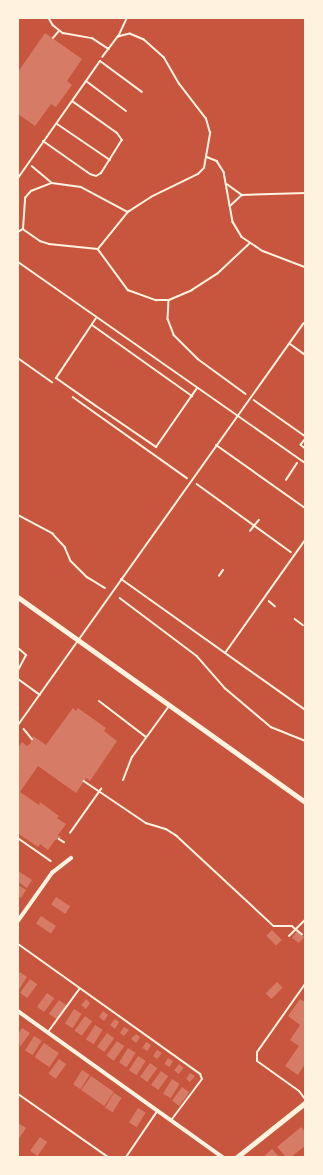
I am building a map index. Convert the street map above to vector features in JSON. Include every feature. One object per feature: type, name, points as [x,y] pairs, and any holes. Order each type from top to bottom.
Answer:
[{"type":"street","points":[[18,597],[305,802]]},
{"type":"street","points":[[18,921],[52,873],[71,858]]},
{"type":"street","points":[[18,1011],[172,1119],[223,1157]]},
{"type":"street","points":[[237,1157],[305,1103]]},
{"type":"lane","points":[[18,178],[100,61],[142,92]]},
{"type":"lane","points":[[86,81],[126,111]]},
{"type":"lane","points":[[43,142],[96,176],[101,173],[122,140],[117,133],[72,101]]},
{"type":"lane","points":[[56,123],[110,160]]},
{"type":"lane","points":[[18,262],[305,463]]},
{"type":"lane","points":[[96,317],[56,378],[156,447],[197,388]]},
{"type":"lane","points":[[18,725],[216,445],[304,324]]},
{"type":"lane","points":[[92,325],[192,396]]},
{"type":"lane","points":[[290,344],[305,355]]},
{"type":"lane","points":[[216,445],[305,508]]},
{"type":"lane","points":[[225,653],[305,540]]},
{"type":"lane","points":[[121,579],[305,710]]},
{"type":"lane","points":[[18,648],[26,656],[18,670]]},
{"type":"lane","points":[[18,679],[40,695]]},
{"type":"lane","points":[[99,701],[146,737]]},
{"type":"lane","points":[[122,780],[132,757],[170,705]]},
{"type":"lane","points":[[18,944],[200,1074],[202,1079],[172,1119]]},
{"type":"lane","points":[[305,984],[257,1052],[257,1061],[299,1091],[305,1099]]},
{"type":"lane","points":[[48,1032],[80,988]]},
{"type":"lane","points":[[18,1094],[108,1157]]},
{"type":"lane","points":[[126,1157],[158,1110]]},
{"type":"path","points":[[49,18],[59,30],[72,36],[92,38],[109,49]]},
{"type":"path","points":[[100,61],[118,37],[126,18]]},
{"type":"path","points":[[53,38],[59,30]]},
{"type":"path","points":[[98,249],[128,212],[152,196],[198,174],[204,168],[210,133],[206,119],[179,84],[164,58],[144,40],[130,34],[118,37]]},
{"type":"path","points":[[207,157],[217,161],[224,172],[227,184],[229,207],[233,222],[249,244],[305,267]]},
{"type":"path","points":[[28,164],[52,183]]},
{"type":"path","points":[[23,230],[25,198],[31,191],[52,183],[81,187],[128,212]]},
{"type":"path","points":[[227,184],[242,195],[305,193]]},
{"type":"path","points":[[229,207],[242,195]]},
{"type":"path","points":[[18,232],[23,230]]},
{"type":"path","points":[[23,230],[40,241],[49,244],[98,249],[128,290],[156,300],[169,300],[192,290],[217,274],[249,244]]},
{"type":"path","points":[[169,300],[168,319],[174,335],[198,359],[305,436]]},
{"type":"path","points":[[18,358],[56,385]]},
{"type":"path","points":[[69,394],[189,479]]},
{"type":"path","points":[[305,440],[301,446],[305,448]]},
{"type":"path","points":[[286,480],[297,464]]},
{"type":"path","points":[[197,484],[290,552]]},
{"type":"path","points":[[18,515],[53,534],[65,546],[71,561],[87,577],[105,588]]},
{"type":"path","points":[[250,531],[259,520]]},
{"type":"path","points":[[219,576],[223,570]]},
{"type":"path","points":[[120,598],[197,656],[225,688],[271,727],[305,741]]},
{"type":"path","points":[[269,601],[275,606]]},
{"type":"path","points":[[295,619],[303,625]]},
{"type":"path","points":[[24,728],[32,738]]},
{"type":"path","points":[[84,781],[146,823],[166,829],[177,836],[274,926],[295,928],[302,934]]},
{"type":"path","points":[[70,833],[101,789]]},
{"type":"path","points":[[18,838],[51,861]]},
{"type":"path","points":[[59,839],[64,842]]},
{"type":"path","points":[[289,936],[295,928],[305,920]]},
{"type":"building","points":[[45,33],[82,59],[67,81],[72,85],[56,107],[51,104],[35,126],[18,114],[18,72]]},
{"type":"building","points":[[73,708],[76,711],[78,708],[106,728],[104,731],[117,741],[90,781],[86,778],[76,793],[38,766],[20,792],[39,805],[40,802],[59,816],[57,818],[66,824],[58,835],[61,837],[55,840],[48,850],[40,844],[38,847],[19,834],[18,748],[22,742],[27,746],[30,744],[33,736],[46,745]]},
{"type":"building","points":[[18,871],[32,880],[27,888],[18,882]]},
{"type":"building","points":[[18,885],[26,890],[21,898],[18,896]]},
{"type":"building","points":[[56,897],[70,906],[65,914],[51,905]]},
{"type":"building","points":[[41,916],[56,926],[51,934],[36,923]]},
{"type":"building","points":[[272,930],[282,940],[276,946],[266,936]]},
{"type":"building","points":[[297,931],[304,937],[299,943],[292,938]]},
{"type":"building","points":[[20,972],[27,977],[18,991],[18,975]]},
{"type":"building","points":[[30,979],[37,984],[27,998],[20,993]]},
{"type":"building","points":[[277,982],[283,988],[271,999],[266,993]]},
{"type":"building","points":[[47,993],[54,998],[44,1012],[37,1007]]},
{"type":"building","points":[[86,999],[90,1003],[86,1009],[81,1005]]},
{"type":"building","points":[[300,999],[305,1002],[305,1064],[298,1075],[285,1066],[299,1046],[290,1040],[300,1025],[288,1016]]},
{"type":"building","points":[[59,1000],[66,1005],[56,1019],[49,1014]]},
{"type":"building","points":[[74,1009],[82,1014],[73,1028],[65,1023]]},
{"type":"building","points":[[103,1011],[108,1015],[104,1021],[99,1017]]},
{"type":"building","points":[[85,1016],[92,1021],[82,1036],[74,1031]]},
{"type":"building","points":[[115,1019],[119,1022],[115,1029],[110,1025]]},
{"type":"building","points":[[95,1025],[103,1030],[94,1044],[86,1039]]},
{"type":"building","points":[[124,1027],[129,1030],[124,1036],[120,1033]]},
{"type":"building","points":[[22,1028],[30,1033],[20,1047],[18,1034]]},
{"type":"building","points":[[107,1033],[114,1038],[104,1052],[97,1047]]},
{"type":"building","points":[[136,1034],[140,1037],[136,1043],[131,1039]]},
{"type":"building","points":[[34,1036],[42,1041],[33,1055],[25,1050]]},
{"type":"building","points":[[117,1041],[124,1046],[114,1061],[106,1056]]},
{"type":"building","points":[[146,1042],[151,1045],[148,1051],[142,1048]]},
{"type":"building","points":[[44,1043],[59,1053],[49,1067],[34,1057]]},
{"type":"building","points":[[128,1048],[136,1053],[127,1067],[119,1062]]},
{"type":"building","points":[[157,1050],[162,1053],[157,1059],[153,1056]]},
{"type":"building","points":[[138,1056],[146,1061],[137,1075],[129,1070]]},
{"type":"building","points":[[168,1058],[173,1061],[170,1067],[164,1064]]},
{"type":"building","points":[[59,1059],[66,1064],[56,1079],[48,1074]]},
{"type":"building","points":[[150,1063],[157,1068],[147,1082],[140,1077]]},
{"type":"building","points":[[179,1064],[184,1068],[179,1074],[174,1070]]},
{"type":"building","points":[[82,1070],[90,1075],[81,1089],[73,1084]]},
{"type":"building","points":[[161,1071],[168,1076],[158,1090],[151,1085]]},
{"type":"building","points":[[190,1073],[195,1076],[190,1082],[186,1079]]},
{"type":"building","points":[[91,1076],[114,1092],[104,1106],[81,1090]]},
{"type":"building","points":[[172,1079],[180,1084],[171,1098],[163,1093]]},
{"type":"building","points":[[182,1087],[189,1092],[179,1106],[172,1101]]},
{"type":"building","points":[[114,1093],[122,1098],[113,1112],[105,1107]]},
{"type":"building","points":[[138,1108],[146,1113],[137,1127],[129,1122]]},
{"type":"building","points":[[18,1123],[26,1128],[18,1140]]},
{"type":"building","points":[[301,1127],[305,1132],[305,1146],[291,1157],[286,1157],[277,1147]]},
{"type":"building","points":[[40,1137],[47,1142],[37,1156],[30,1151]]},
{"type":"building","points":[[272,1149],[279,1157],[263,1157]]}]
